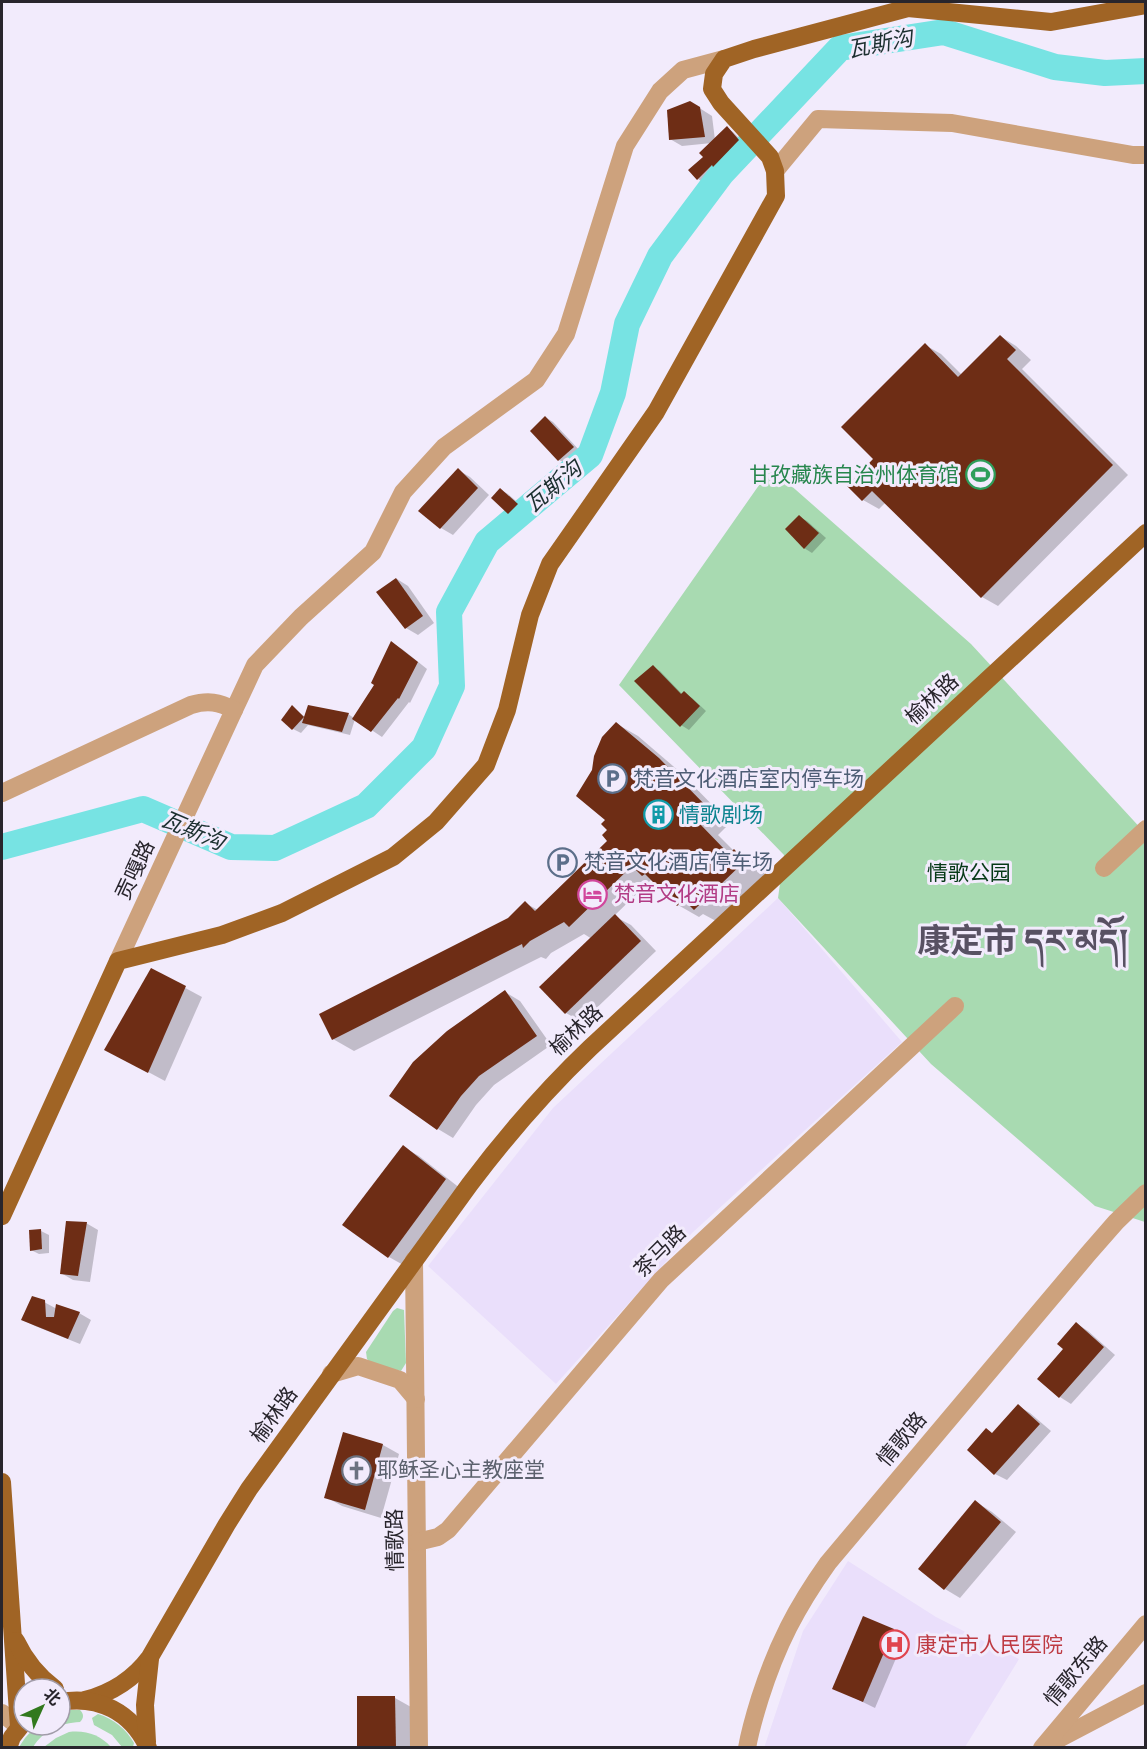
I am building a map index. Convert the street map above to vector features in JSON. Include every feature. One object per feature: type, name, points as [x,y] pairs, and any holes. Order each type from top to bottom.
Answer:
[{"type":"main road","points":[[118,961],[222,935],[282,913],[393,857],[436,822],[486,765],[507,710],[530,615],[550,564],[656,412],[776,196],[773,164],[721,103],[712,89],[714,74],[724,59],[908,8],[1051,22],[1146,5]]},
{"type":"main road","name":"榆林路","points":[[72,1698],[104,1694],[122,1685],[150,1657],[249,1489],[500,1144],[561,1075],[1146,533]]},
{"type":"main road","name":"贡嘎路","points":[[2,1216],[118,961]]},
{"type":"main road","points":[[2,1482],[17,1677]]},
{"type":"main road","points":[[13,1633],[30,1664],[41,1677]]},
{"type":"main road","name":"榆林路","points":[[148,1748],[145,1705],[150,1657]]},
{"type":"main road","points":[[72,1699],[109,1706],[120,1712],[138,1730],[148,1748]]},
{"type":"street","name":"贡嘎路","points":[[118,961],[255,665],[301,617],[373,552],[403,492],[444,447],[536,380],[566,334],[625,146],[660,91],[683,70],[724,59]]},
{"type":"street","points":[[773,164],[818,119],[952,123],[1133,155],[1146,155]]},
{"type":"street","points":[[2,793],[191,705],[212,701],[234,710]]},
{"type":"street","points":[[1104,868],[1146,830]]},
{"type":"street","name":"茶马路","points":[[417,1542],[438,1537],[456,1522],[661,1280],[955,1006]]},
{"type":"street","name":"情歌路","points":[[747,1748],[763,1689],[782,1638],[795,1612],[828,1563],[1095,1246],[1146,1194]]},
{"type":"street","name":"情歌路","points":[[414,1260],[419,1748]]},
{"type":"street","points":[[331,1374],[358,1366],[400,1380],[416,1400]]},
{"type":"street","name":"情歌东路","points":[[1042,1748],[1146,1624]]},
{"type":"street","points":[[1042,1748],[1146,1693]]},
{"type":"shaded area","points":[[778,898],[902,1042],[692,1233],[556,1384],[428,1266],[553,1108]]},
{"type":"shaded area","name":"康定市人民医院","points":[[848,1561],[936,1617],[1019,1659],[965,1747],[764,1748],[803,1631]]},
{"type":"green space","name":"情歌公园","points":[[771,468],[971,644],[1145,833],[1145,1222],[1095,1206],[931,1064],[778,898],[784,855],[619,685]]},
{"type":"green space","points":[[397,1308],[404,1310],[406,1363],[401,1371],[372,1364],[367,1359],[366,1352]]},
{"type":"green space","points":[[72,1710],[80,1710],[83,1714],[80,1722],[72,1723]]},
{"type":"green space","points":[[98,1714],[123,1729],[134,1743],[133,1747],[122,1747],[112,1735],[94,1725],[92,1718]]},
{"type":"green space","points":[[72,1732],[81,1732],[102,1739],[111,1747],[44,1747],[56,1738],[72,1737]]},
{"type":"green space","points":[[41,1737],[33,1747],[19,1747],[25,1738]]},
{"type":"building","points":[[690,101],[700,107],[705,137],[669,140],[667,110]]},
{"type":"building","points":[[727,126],[739,140],[697,180],[688,170],[703,157],[699,153]]},
{"type":"building","name":"甘孜藏族自治州体育馆","points":[[1000,335],[1016,350],[1007,359],[1113,465],[981,598],[872,491],[862,501],[847,486],[873,459],[841,427],[925,343],[958,377]]},
{"type":"building","points":[[545,416],[574,447],[558,461],[530,431]]},
{"type":"building","points":[[458,468],[478,488],[440,529],[418,511]]},
{"type":"building","points":[[500,488],[518,504],[508,514],[491,498]]},
{"type":"building","points":[[799,515],[819,533],[804,549],[785,529]]},
{"type":"building","points":[[396,578],[423,616],[405,629],[376,592]]},
{"type":"building","points":[[391,641],[418,662],[399,699],[371,732],[352,719],[374,685],[371,683]]},
{"type":"building","points":[[653,665],[681,694],[684,691],[700,706],[680,727],[634,681]]},
{"type":"building","points":[[292,705],[304,717],[292,730],[281,720]]},
{"type":"building","points":[[308,705],[349,713],[342,732],[302,723]]},
{"type":"building","points":[[616,722],[659,758],[710,810],[698,822],[729,854],[734,849],[745,861],[694,910],[684,900],[677,906],[645,874],[642,876],[632,866],[569,927],[564,922],[530,941],[523,948],[522,944],[332,1040],[319,1014],[508,918],[525,901],[535,911],[607,841],[602,835],[607,830],[601,824],[605,820],[576,796],[592,770],[594,756],[602,737]]},
{"type":"building","points":[[615,914],[641,941],[565,1014],[539,987]]},
{"type":"building","points":[[151,968],[186,986],[148,1073],[104,1050]]},
{"type":"building","points":[[505,990],[537,1036],[479,1076],[461,1096],[437,1130],[389,1096],[413,1062],[447,1031]]},
{"type":"building","points":[[403,1145],[446,1179],[388,1258],[342,1225]]},
{"type":"building","points":[[66,1221],[87,1222],[78,1276],[60,1274]]},
{"type":"building","points":[[41,1229],[42,1249],[30,1251],[29,1230]]},
{"type":"building","points":[[32,1296],[45,1300],[46,1317],[54,1317],[56,1304],[80,1312],[68,1339],[21,1320]]},
{"type":"building","points":[[1076,1322],[1104,1347],[1059,1398],[1037,1379],[1063,1349],[1057,1344]]},
{"type":"building","points":[[1018,1404],[1040,1424],[994,1475],[967,1450],[986,1428],[992,1433]]},
{"type":"building","points":[[343,1432],[383,1444],[365,1510],[324,1498]]},
{"type":"building","points":[[975,1500],[1001,1522],[944,1590],[918,1569]]},
{"type":"building","points":[[863,1616],[894,1629],[863,1702],[832,1689]]},
{"type":"building","points":[[357,1696],[395,1696],[396,1748],[357,1748]]},
{"type":"waterway","name":"瓦斯沟","points":[[2,847],[143,809],[231,847],[275,848],[366,806],[424,748],[452,686],[449,612],[487,542],[590,455],[613,393],[627,324],[660,256],[722,173],[840,48],[944,32],[1055,67],[1105,73],[1146,71]]},
{"type":"place","name":"甘孜藏族自治州体育馆","points":[[980,475]]},
{"type":"place","name":"梵音文化酒店室内停车场","points":[[612,779]]},
{"type":"place","name":"情歌剧场","points":[[658,815]]},
{"type":"place","name":"梵音文化酒店停车场","points":[[563,862]]},
{"type":"place","name":"梵音文化酒店","points":[[593,894]]},
{"type":"place","name":"耶稣圣心主教座堂","points":[[356,1470]]},
{"type":"place","name":"康定市人民医院","points":[[895,1645]]},
{"type":"district","name":"康定市 དར་མདོ།","points":[[1023,940]]}]
